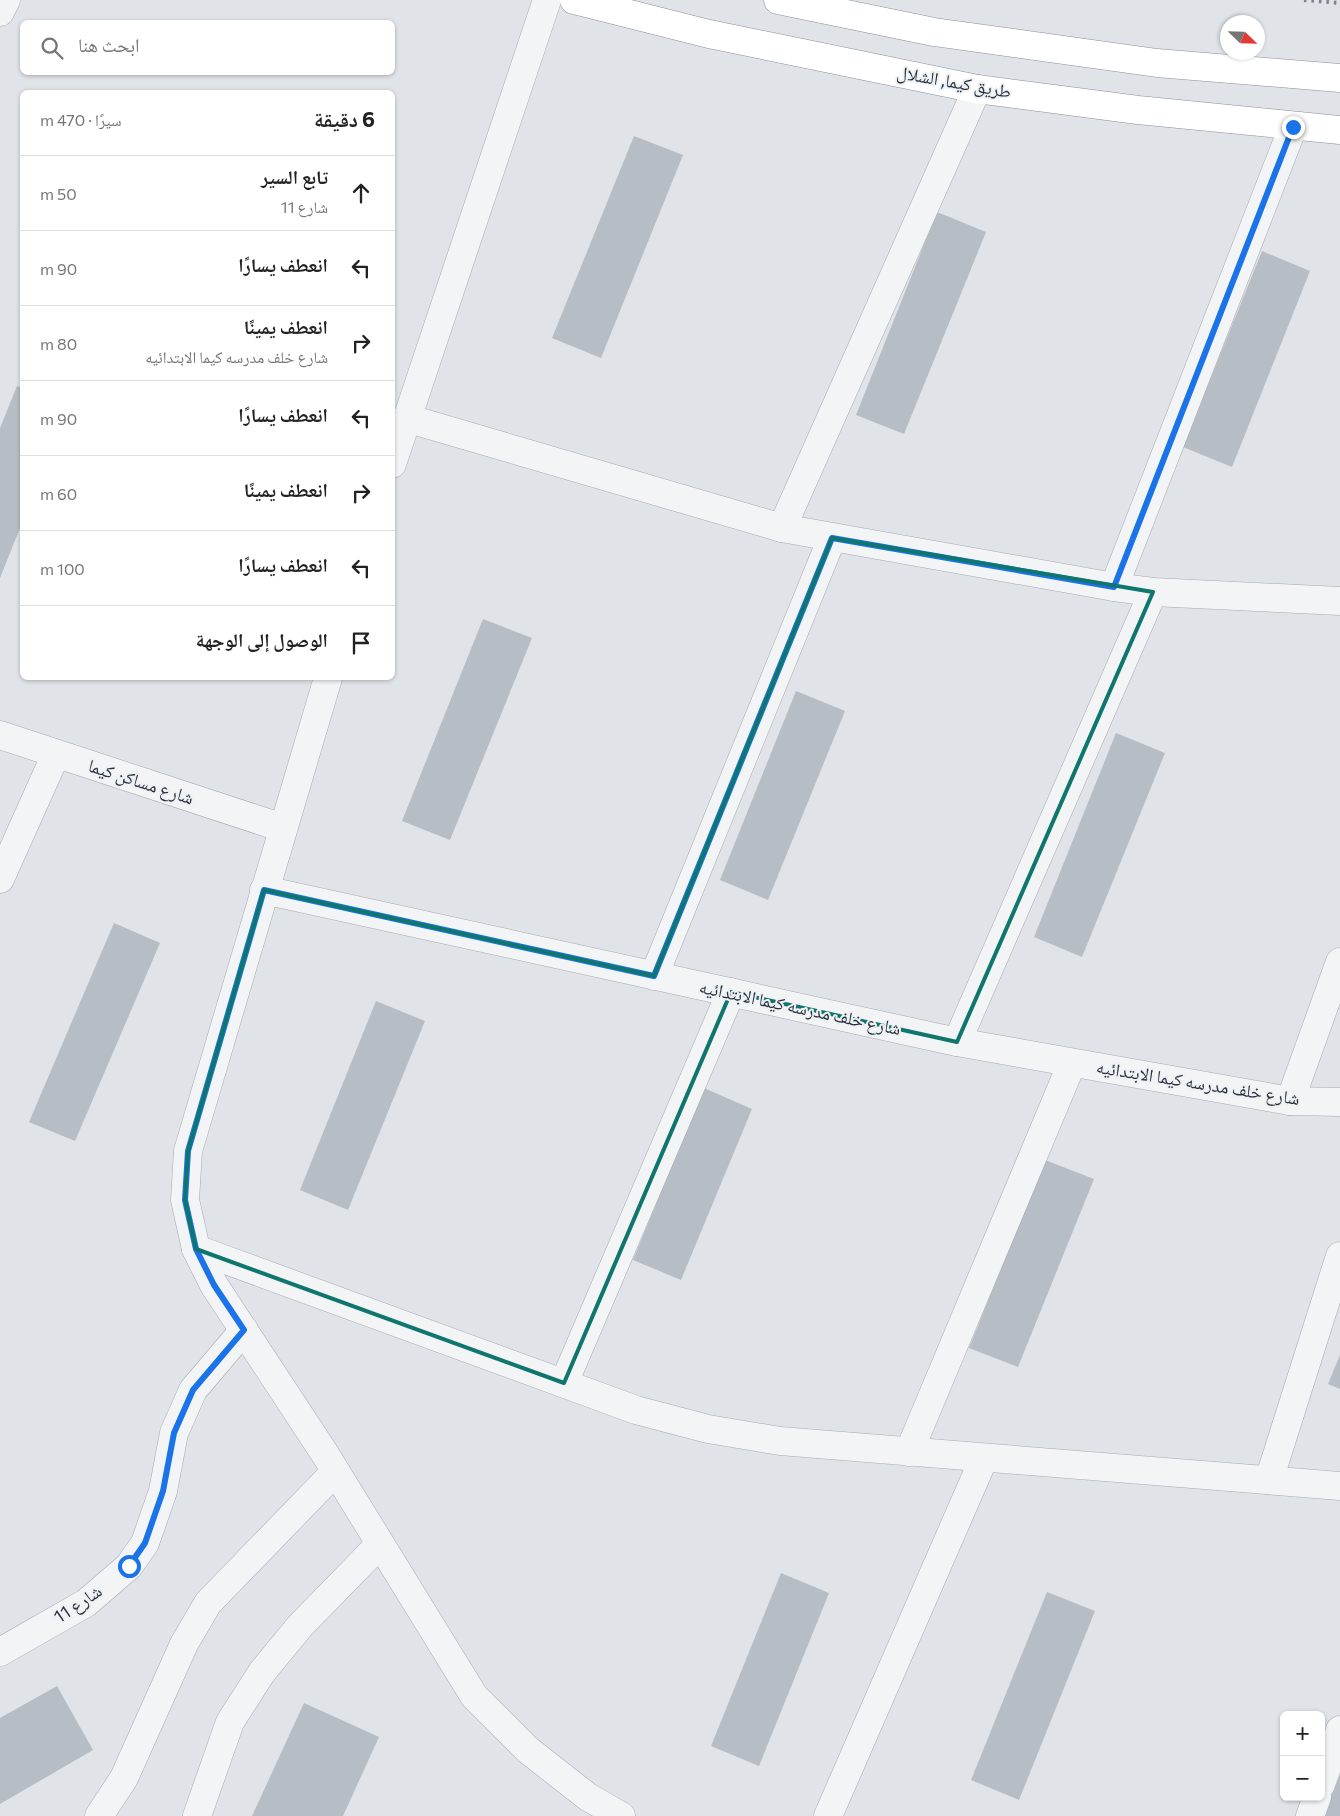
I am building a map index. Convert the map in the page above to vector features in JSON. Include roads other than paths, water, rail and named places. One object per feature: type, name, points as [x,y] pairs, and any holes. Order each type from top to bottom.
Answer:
[{"type":"highway","name":"طريق كيما, الشلال","points":[[574,0],[709,34],[977,88],[1138,110],[1293,127],[1340,130]]},
{"type":"highway","points":[[778,0],[944,34],[1157,62],[1340,78]]},
{"type":"street","points":[[0,12],[6,0]]},
{"type":"street","points":[[395,454],[547,0]]},
{"type":"street","points":[[782,528],[977,88]]},
{"type":"street","points":[[1114,587],[1293,127]]},
{"type":"street","points":[[406,418],[782,528],[832,538],[1114,587],[1153,592],[1340,602]]},
{"type":"street","points":[[654,976],[832,538]]},
{"type":"street","points":[[957,1042],[1153,592]]},
{"type":"street","points":[[327,680],[282,828],[188,1151],[185,1200],[196,1249],[214,1285],[335,1472],[474,1696],[528,1750],[588,1797],[621,1816]]},
{"type":"street","name":"شارع مساكن كيما","points":[[0,735],[282,828]]},
{"type":"street","points":[[0,879],[56,754]]},
{"type":"street","name":"شارع خلف مدرسه كيما الابتدائيه","points":[[264,890],[957,1042],[1290,1101],[1340,1102]]},
{"type":"street","points":[[1290,1101],[1340,962]]},
{"type":"street","points":[[564,1383],[731,992]]},
{"type":"street","points":[[910,1452],[1072,1062]]},
{"type":"street","points":[[196,1249],[636,1410],[708,1429],[780,1441],[1340,1486]]},
{"type":"street","points":[[1269,1480],[1340,1256]]},
{"type":"street","name":"شارع 11","points":[[0,1652],[86,1603],[129,1566],[145,1543],[163,1491],[174,1433],[193,1390],[244,1330]]},
{"type":"street","points":[[828,1816],[984,1458]]},
{"type":"street","points":[[98,1816],[124,1778],[184,1644],[208,1604],[335,1472]]},
{"type":"street","points":[[197,1816],[230,1722],[262,1672],[300,1626],[379,1545]]},
{"type":"street","points":[[1325,1773],[1340,1730]]},
{"type":"street","points":[[1310,1816],[1316,1801]]},
{"type":"railway","points":[[1304,0],[1340,3]]}]
